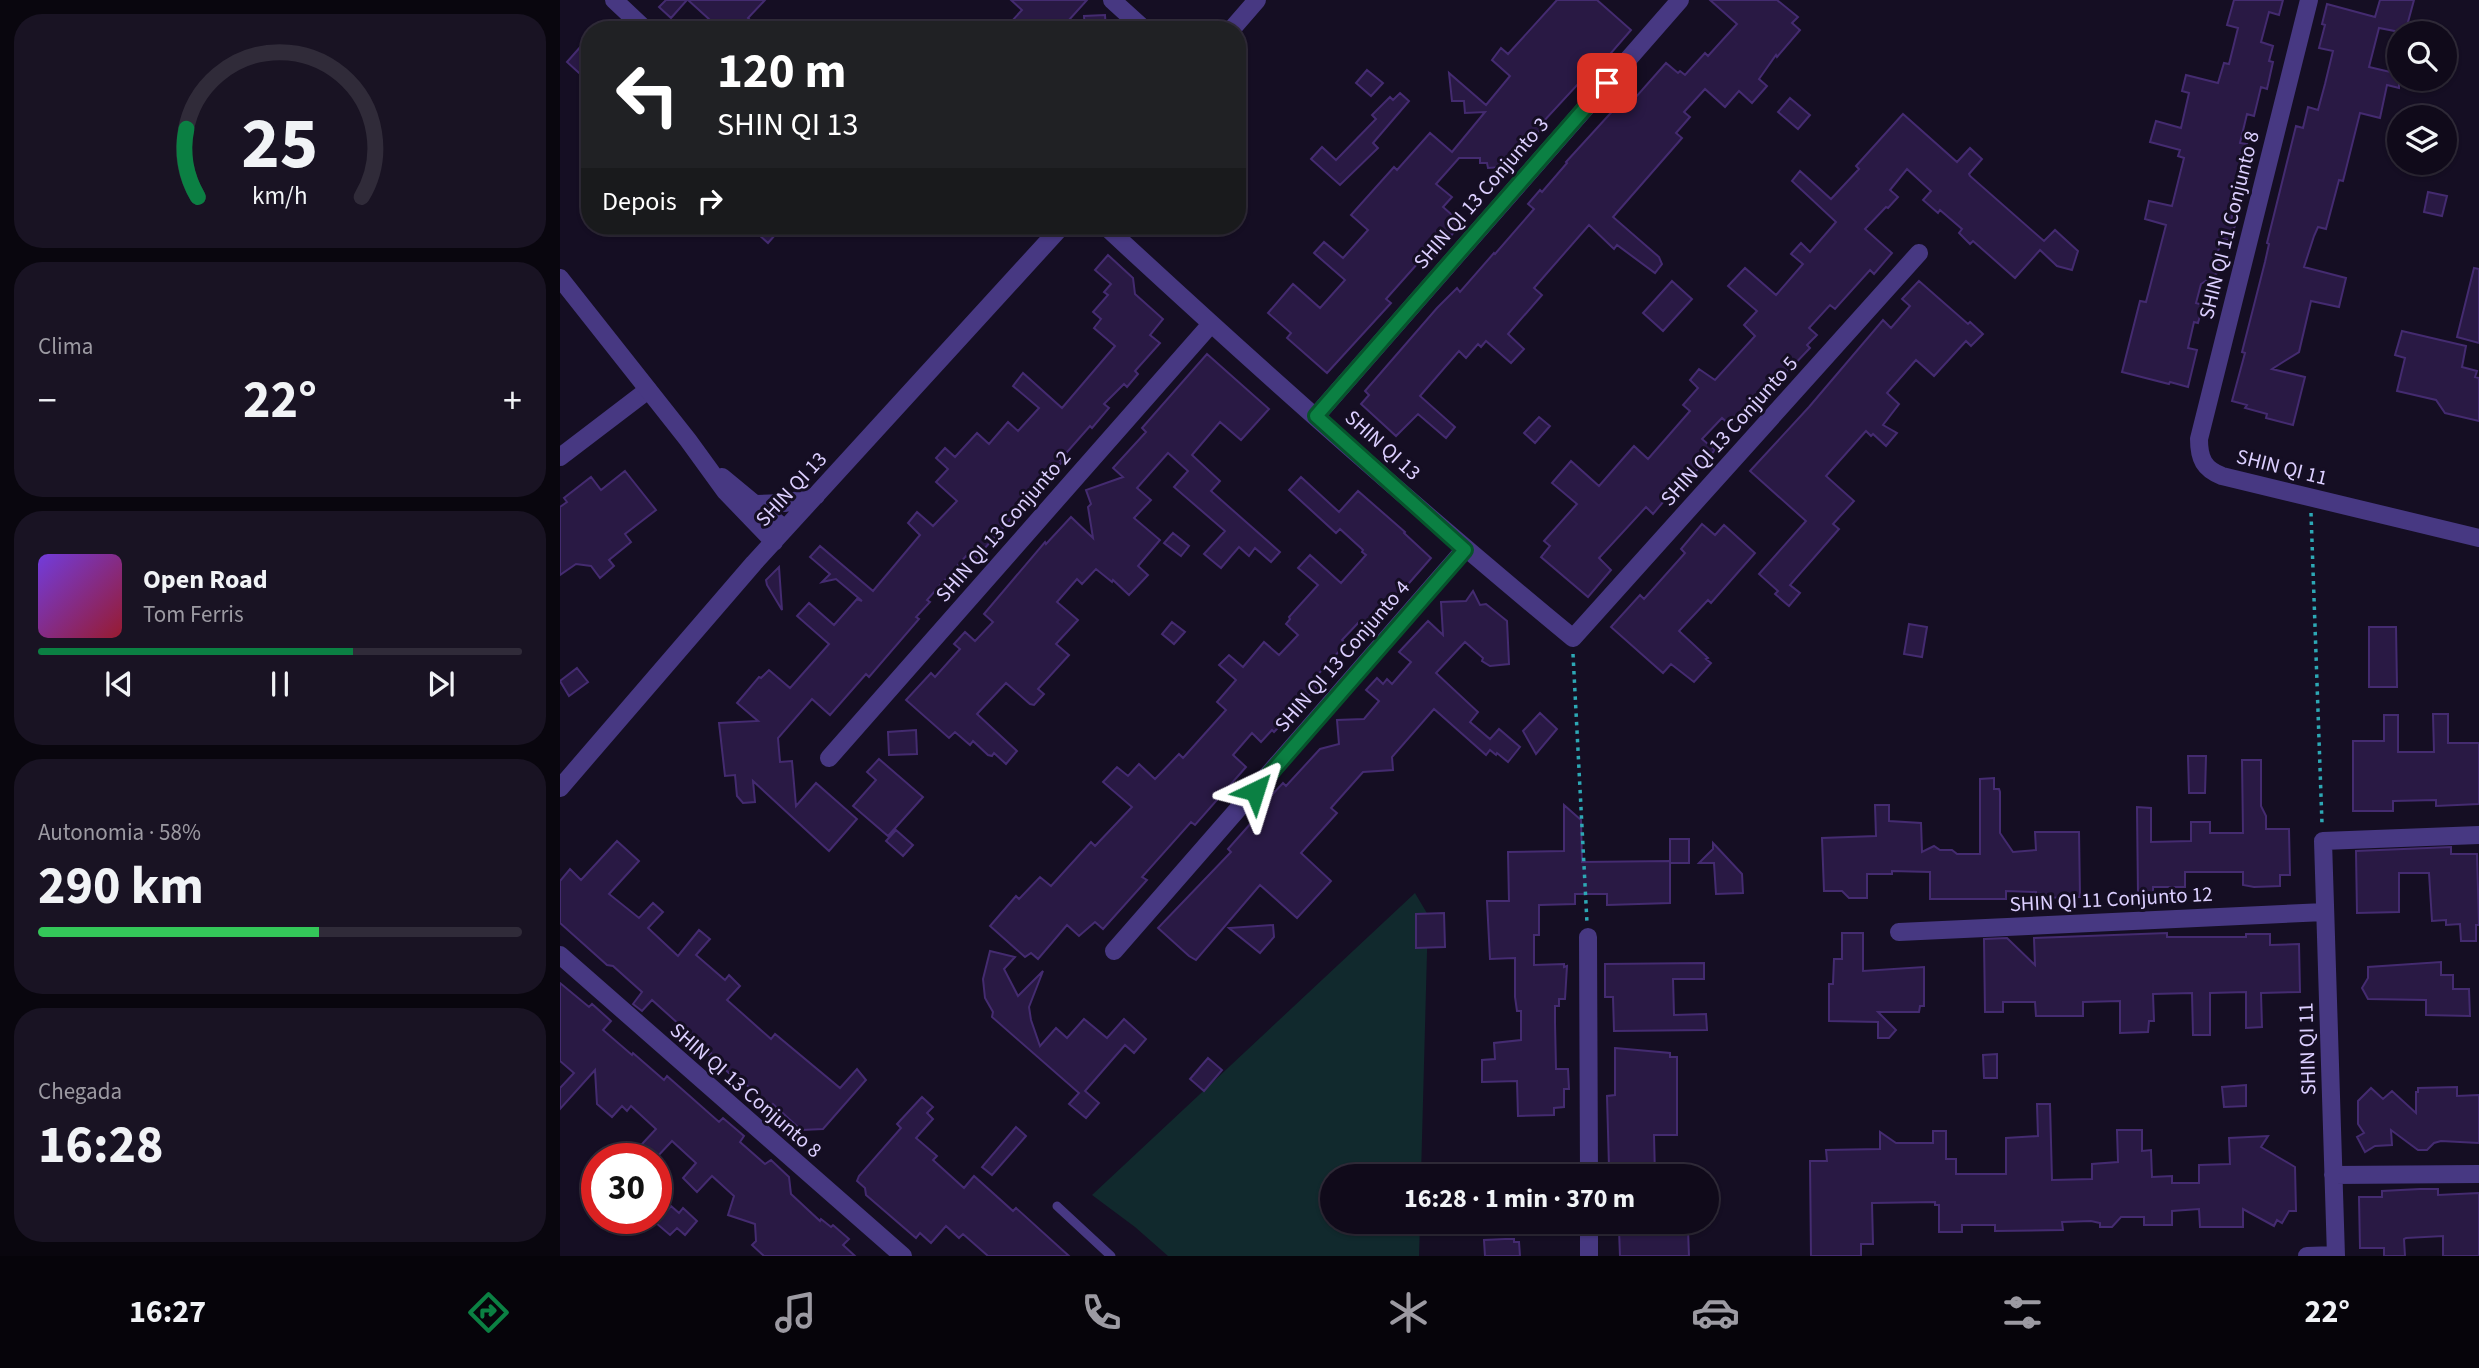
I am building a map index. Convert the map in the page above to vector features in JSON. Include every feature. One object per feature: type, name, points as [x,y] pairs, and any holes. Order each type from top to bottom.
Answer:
[{"type":"street","points":[[614,0],[636,21]]},
{"type":"street","points":[[1112,0],[1135,21]]},
{"type":"street","points":[[1239,21],[1257,0]]},
{"type":"street","name":"SHIN QI 13 Conjunto 3","points":[[1316,416],[1680,0]]},
{"type":"street","name":"SHIN QI 11 Conjunto 8","points":[[2202,462],[2199,439],[2309,0]]},
{"type":"street","name":"SHIN QI 13","points":[[560,788],[754,564],[1054,235]]},
{"type":"street","name":"SHIN QI 13","points":[[1115,235],[1465,550],[1573,638]]},
{"type":"street","name":"SHIN QI 13 Conjunto 5","points":[[1573,638],[1919,253]]},
{"type":"street","points":[[560,278],[710,469],[780,535]]},
{"type":"street","name":"SHIN QI 13 Conjunto 2","points":[[829,758],[1211,324]]},
{"type":"street","points":[[560,457],[648,390]]},
{"type":"street","name":"SHIN QI 11","points":[[2202,462],[2210,471],[2222,476],[2479,538]]},
{"type":"street","points":[[752,509],[816,496]]},
{"type":"street","points":[[752,509],[754,564]]},
{"type":"street","name":"SHIN QI 13 Conjunto 4","points":[[1114,951],[1465,550]]},
{"type":"street","points":[[2323,841],[2479,835]]},
{"type":"street","name":"SHIN QI 11","points":[[2323,841],[2336,1255]]},
{"type":"street","name":"SHIN QI 11 Conjunto 12","points":[[1899,932],[2325,912]]},
{"type":"street","points":[[1588,937],[1589,1164]]},
{"type":"street","name":"SHIN QI 13 Conjunto 8","points":[[560,956],[903,1256]]},
{"type":"street","points":[[2333,1175],[2479,1174]]},
{"type":"street","points":[[1589,1234],[1589,1256]]},
{"type":"street","points":[[2307,1256],[2336,1255]]},
{"type":"lane","points":[[1057,1206],[1111,1256]]},
{"type":"path","points":[[2310,497],[2323,841]]},
{"type":"path","points":[[1573,638],[1588,937]]},
{"type":"green space","points":[[1415,893],[1428,915],[1421,1164],[1320,1164],[1320,1234],[1420,1234],[1419,1256],[1168,1256],[1092,1195]]},
{"type":"building","points":[[666,0],[687,0],[671,18],[659,7]]},
{"type":"building","points":[[688,0],[765,0],[748,18],[751,21],[711,21]]},
{"type":"building","points":[[1011,0],[1087,0],[1068,21],[1012,21],[1022,10]]},
{"type":"building","points":[[1557,0],[1597,0],[1631,30],[1542,123],[1545,125],[1522,150],[1523,157],[1502,158],[1502,167],[1488,168],[1487,163],[1480,163],[1480,158],[1459,158],[1436,184],[1452,197],[1443,207],[1461,223],[1432,260],[1426,254],[1386,299],[1391,303],[1327,373],[1287,338],[1291,333],[1268,313],[1293,284],[1320,308],[1345,280],[1314,253],[1324,242],[1343,258],[1368,230],[1351,215],[1394,167],[1397,170],[1430,133],[1452,152],[1485,112],[1465,113],[1464,101],[1452,101],[1449,73],[1486,105],[1510,76],[1492,60],[1501,48],[1508,54]]},
{"type":"building","points":[[1710,0],[1777,0],[1798,17],[1792,23],[1800,30],[1777,57],[1776,55],[1759,79],[1767,86],[1752,103],[1739,91],[1725,107],[1705,89],[1684,112],[1690,117],[1676,133],[1682,138],[1613,217],[1659,257],[1662,264],[1655,273],[1617,245],[1614,249],[1589,225],[1534,288],[1542,295],[1508,334],[1524,349],[1511,363],[1486,341],[1481,347],[1478,344],[1466,358],[1459,351],[1420,396],[1455,427],[1446,438],[1418,414],[1396,436],[1361,404],[1369,395],[1365,391],[1437,308],[1457,288],[1460,292],[1495,254],[1534,209],[1528,204],[1540,190],[1542,192],[1618,105],[1620,107],[1632,94],[1636,97],[1666,63],[1685,75],[1705,53],[1708,56],[1737,24]]},
{"type":"building","points":[[2234,0],[2283,0],[2279,15],[2269,12],[2261,42],[2273,46],[2269,61],[2273,62],[2267,89],[2261,87],[2254,116],[2247,114],[2240,143],[2247,144],[2233,195],[2238,196],[2231,220],[2236,221],[2231,241],[2223,239],[2215,258],[2222,270],[2201,284],[2196,303],[2203,305],[2198,323],[2194,322],[2188,348],[2197,350],[2188,387],[2122,372],[2140,301],[2146,302],[2166,225],[2145,219],[2149,201],[2172,206],[2184,158],[2178,156],[2180,150],[2150,142],[2156,121],[2181,128],[2189,93],[2182,91],[2186,75],[2218,83],[2224,63],[2229,64],[2238,28],[2227,25]]},
{"type":"building","points":[[2380,0],[2414,0],[2408,21],[2387,21],[2387,30],[2379,28],[2369,67],[2387,71],[2380,118],[2360,113],[2343,181],[2339,180],[2326,229],[2318,227],[2304,267],[2346,278],[2339,307],[2311,301],[2299,352],[2272,369],[2305,377],[2293,425],[2266,418],[2267,414],[2232,401],[2296,126],[2303,128],[2308,107],[2318,110],[2333,51],[2319,48],[2327,4],[2375,17]]},
{"type":"building","points":[[1105,15],[1105,21],[1084,21],[1084,16]]},
{"type":"building","points":[[581,46],[581,75],[567,62]]},
{"type":"building","points":[[1367,70],[1383,83],[1371,96],[1356,83]]},
{"type":"building","points":[[1400,93],[1409,101],[1373,143],[1378,148],[1340,185],[1311,159],[1322,147],[1336,160],[1376,119],[1372,115],[1390,97],[1393,100]]},
{"type":"building","points":[[1790,98],[1810,115],[1798,129],[1778,112]]},
{"type":"building","points":[[1903,114],[1957,162],[1970,148],[1982,159],[1970,176],[2044,241],[2055,230],[2078,251],[2072,270],[2057,266],[2040,250],[2015,278],[1973,241],[1970,244],[1959,233],[1962,229],[1940,210],[1938,213],[1923,200],[1931,191],[1907,169],[1890,190],[1898,197],[1865,229],[1892,253],[1874,274],[1870,270],[1835,309],[1830,305],[1809,328],[1817,335],[1807,345],[1810,348],[1767,393],[1763,389],[1730,425],[1722,418],[1702,439],[1715,450],[1689,479],[1685,476],[1653,514],[1646,507],[1599,558],[1611,570],[1588,597],[1541,557],[1550,546],[1544,541],[1577,504],[1552,483],[1571,461],[1599,486],[1634,446],[1648,459],[1690,411],[1683,405],[1698,388],[1690,380],[1699,369],[1715,380],[1755,336],[1744,325],[1757,311],[1728,286],[1745,268],[1776,295],[1803,264],[1791,254],[1801,243],[1810,252],[1836,222],[1792,181],[1800,171],[1831,199],[1859,169],[1856,166]]},
{"type":"building","points":[[2428,192],[2447,196],[2442,216],[2424,212]]},
{"type":"building","points":[[759,235],[775,235],[768,243]]},
{"type":"building","points":[[1108,255],[1133,278],[1135,294],[1163,319],[1150,335],[1160,343],[1135,371],[1138,374],[1127,387],[1124,384],[1104,404],[1109,408],[1092,428],[1090,426],[1060,460],[1062,462],[976,558],[971,560],[966,556],[927,600],[930,602],[916,617],[919,619],[869,677],[866,674],[830,715],[812,699],[778,738],[780,762],[792,761],[796,806],[816,783],[857,819],[829,851],[753,781],[755,802],[743,803],[737,796],[735,775],[725,776],[719,723],[758,721],[737,703],[759,677],[769,670],[790,688],[829,644],[797,616],[809,603],[834,625],[857,599],[862,601],[836,579],[822,582],[830,574],[810,557],[820,546],[873,591],[920,535],[908,523],[917,512],[933,526],[957,501],[936,482],[948,469],[936,458],[945,448],[955,457],[977,433],[989,444],[1008,422],[1018,431],[1039,408],[1013,386],[1023,373],[1062,408],[1115,346],[1094,328],[1101,319],[1093,312],[1108,295],[1104,292],[1111,284],[1095,270]]},
{"type":"building","points":[[2474,268],[2479,269],[2479,343],[2457,337]]},
{"type":"building","points":[[1672,281],[1692,299],[1663,331],[1643,313]]},
{"type":"building","points":[[1919,281],[1983,334],[1971,346],[1966,341],[1934,376],[1916,360],[1887,393],[1899,404],[1883,425],[1897,433],[1886,446],[1866,431],[1826,476],[1854,501],[1833,524],[1839,529],[1790,585],[1800,593],[1789,606],[1775,594],[1778,591],[1759,574],[1806,521],[1750,471],[1883,320],[1891,328],[1910,306],[1902,299]]},
{"type":"building","points":[[2402,331],[2466,346],[2462,367],[2477,371],[2475,377],[2479,378],[2479,421],[2445,413],[2436,400],[2397,391],[2405,358],[2395,355]]},
{"type":"building","points":[[1207,354],[1269,409],[1241,440],[1220,422],[1192,455],[1220,481],[1211,491],[1280,552],[1271,562],[1255,548],[1249,556],[1239,547],[1221,568],[1204,554],[1225,531],[1174,487],[1188,471],[1168,453],[1137,488],[1151,500],[1134,518],[1160,540],[1138,566],[1148,575],[1129,595],[1096,569],[1082,584],[1077,579],[1057,602],[1078,620],[1056,644],[1069,655],[1038,689],[1044,694],[1034,705],[1030,704],[1006,683],[977,714],[1017,751],[1006,764],[994,753],[992,756],[988,755],[973,741],[970,745],[955,732],[949,738],[906,700],[931,673],[935,677],[960,649],[954,644],[965,632],[975,641],[993,622],[984,614],[1045,542],[1046,544],[1071,517],[1093,538],[1088,507],[1091,504],[1086,490],[1123,477],[1113,468],[1146,432],[1142,428]]},
{"type":"building","points":[[1539,417],[1550,426],[1535,443],[1524,433]]},
{"type":"building","points":[[625,471],[656,510],[625,534],[631,542],[609,560],[614,566],[600,578],[591,566],[576,564],[560,575],[560,507],[567,502],[564,498],[591,477],[601,490]]},
{"type":"building","points":[[1301,477],[1339,512],[1358,491],[1431,558],[1369,629],[1360,621],[1342,640],[1343,647],[1311,682],[1317,687],[1274,732],[1272,730],[1261,742],[1252,733],[1233,755],[1246,767],[1195,825],[1191,822],[1142,877],[1147,880],[1103,929],[1095,922],[1079,936],[1067,925],[1038,959],[1031,953],[1025,957],[990,926],[1016,896],[1019,899],[1040,877],[1051,886],[1091,842],[1095,846],[1132,807],[1103,782],[1117,767],[1128,776],[1139,764],[1155,779],[1179,754],[1183,758],[1226,710],[1217,702],[1236,680],[1219,665],[1229,655],[1243,667],[1264,642],[1279,655],[1298,635],[1286,624],[1289,617],[1318,585],[1298,568],[1310,555],[1341,583],[1366,555],[1340,529],[1336,533],[1289,490]]},
{"type":"building","points":[[1702,524],[1715,535],[1724,525],[1755,553],[1711,603],[1708,600],[1679,631],[1711,663],[1694,682],[1671,664],[1663,673],[1611,627],[1640,595],[1644,599],[1685,553],[1681,549]]},
{"type":"building","points":[[1173,533],[1189,546],[1181,556],[1164,543]]},
{"type":"building","points":[[779,567],[782,610],[766,580]]},
{"type":"building","points":[[1473,591],[1480,605],[1486,604],[1507,621],[1509,664],[1490,666],[1465,642],[1436,673],[1478,712],[1470,722],[1490,739],[1499,729],[1520,747],[1508,762],[1490,750],[1486,755],[1434,709],[1392,757],[1393,770],[1363,772],[1331,808],[1337,813],[1301,853],[1331,881],[1297,918],[1260,885],[1196,960],[1189,956],[1158,928],[1231,852],[1228,849],[1259,814],[1254,810],[1269,793],[1271,796],[1283,783],[1286,786],[1320,749],[1339,744],[1337,720],[1364,719],[1379,701],[1366,690],[1377,678],[1383,684],[1387,679],[1392,684],[1411,662],[1399,652],[1428,621],[1443,635],[1441,602],[1466,601]]},
{"type":"building","points":[[1172,622],[1185,632],[1174,644],[1162,634]]},
{"type":"building","points":[[1909,624],[1927,627],[1922,657],[1904,654]]},
{"type":"building","points":[[2369,627],[2396,627],[2397,687],[2369,687]]},
{"type":"building","points":[[577,668],[588,682],[569,696],[560,681]]},
{"type":"building","points":[[1540,713],[1557,729],[1536,754],[1523,731]]},
{"type":"building","points":[[2433,714],[2448,714],[2448,743],[2479,743],[2479,804],[2436,806],[2436,800],[2393,801],[2393,811],[2353,811],[2353,741],[2384,741],[2384,715],[2398,715],[2398,752],[2434,752]]},
{"type":"building","points":[[916,730],[917,754],[889,755],[888,732]]},
{"type":"building","points":[[2188,756],[2206,756],[2205,793],[2189,793]]},
{"type":"building","points":[[879,759],[923,797],[888,836],[853,806],[876,780],[867,772]]},
{"type":"building","points":[[2242,760],[2261,760],[2261,806],[2266,816],[2266,829],[2289,829],[2290,875],[2280,875],[2280,886],[2254,887],[2243,885],[2243,872],[2185,872],[2185,887],[2153,887],[2153,895],[2138,895],[2137,807],[2151,808],[2151,842],[2191,841],[2191,822],[2210,822],[2210,833],[2243,833]]},
{"type":"building","points":[[1994,778],[1994,789],[1999,789],[2000,792],[2000,833],[2013,852],[2036,850],[2035,832],[2079,832],[2080,897],[2036,898],[2036,892],[2006,891],[2006,899],[1930,899],[1930,872],[1892,871],[1892,874],[1867,874],[1867,898],[1849,898],[1842,891],[1824,891],[1822,838],[1876,836],[1875,805],[1889,805],[1889,821],[1921,823],[1922,852],[1934,846],[1940,850],[1952,850],[1957,854],[1980,854],[1980,779]]},
{"type":"building","points":[[1564,805],[1581,820],[1582,862],[1670,861],[1670,903],[1607,905],[1607,894],[1575,894],[1575,904],[1539,905],[1539,935],[1534,935],[1534,965],[1567,966],[1565,999],[1559,999],[1559,1006],[1555,1006],[1555,1023],[1556,1069],[1568,1069],[1569,1089],[1564,1089],[1564,1107],[1554,1108],[1554,1115],[1518,1116],[1517,1081],[1482,1082],[1482,1060],[1495,1059],[1494,1043],[1521,1040],[1521,1011],[1517,1011],[1515,997],[1515,958],[1490,959],[1487,901],[1509,901],[1508,852],[1564,851]]},
{"type":"building","points":[[896,830],[913,845],[903,856],[886,841]]},
{"type":"building","points":[[1670,839],[1689,839],[1689,863],[1670,863]]},
{"type":"building","points":[[617,841],[639,861],[609,894],[639,918],[653,903],[663,912],[648,928],[678,956],[699,930],[710,939],[696,955],[725,980],[729,975],[740,986],[727,1000],[771,1039],[775,1034],[840,1088],[857,1069],[866,1080],[823,1129],[801,1130],[773,1104],[771,1107],[731,1071],[729,1073],[709,1055],[711,1053],[652,1000],[642,1011],[633,1004],[642,992],[560,923],[560,881],[570,869],[581,880]]},
{"type":"building","points":[[1713,843],[1742,874],[1743,893],[1716,894],[1714,863],[1699,863],[1713,849]]},
{"type":"building","points":[[2451,847],[2451,854],[2477,854],[2479,925],[2476,925],[2476,941],[2461,941],[2460,924],[2446,925],[2446,920],[2432,921],[2429,873],[2399,873],[2399,912],[2357,913],[2356,851]]},
{"type":"building","points":[[1444,913],[1445,947],[1416,948],[1416,914]]},
{"type":"building","points":[[1273,925],[1274,937],[1260,953],[1229,928]]},
{"type":"building","points":[[1842,933],[1863,933],[1863,971],[1924,967],[1924,1006],[1920,1006],[1919,1012],[1878,1012],[1896,1030],[1889,1038],[1878,1038],[1878,1022],[1829,1021],[1829,984],[1833,984],[1834,959],[1842,959]]},
{"type":"building","points":[[2167,933],[2167,937],[2246,937],[2246,934],[2270,934],[2270,945],[2299,944],[2300,992],[2261,993],[2262,1027],[2246,1028],[2246,992],[2210,993],[2210,1035],[2193,1035],[2192,993],[2153,994],[2154,1021],[2149,1021],[2148,1032],[2120,1033],[2120,1001],[2083,1002],[2083,1016],[2036,1016],[2035,1002],[2003,1002],[2003,1012],[1985,1012],[1984,939],[2007,938],[2035,965],[2034,938]]},
{"type":"building","points":[[990,951],[1015,957],[1004,969],[1018,996],[1043,971],[1029,1007],[1040,1046],[1056,1028],[1067,1038],[1084,1019],[1107,1038],[1124,1019],[1146,1039],[1134,1053],[1125,1045],[1085,1091],[1099,1103],[1086,1118],[1069,1104],[1079,1093],[992,1017],[993,1012],[985,998],[983,979]]},
{"type":"building","points":[[2441,962],[2441,975],[2453,975],[2453,989],[2469,989],[2470,1016],[2426,1015],[2426,1000],[2368,999],[2362,988],[2368,978],[2368,967]]},
{"type":"building","points":[[1704,963],[1704,979],[1673,979],[1674,1015],[1706,1014],[1707,1030],[1614,1031],[1613,997],[1605,997],[1605,964]]},
{"type":"building","points":[[560,983],[589,1007],[592,1004],[611,1021],[603,1030],[632,1055],[633,1053],[664,1080],[667,1076],[719,1122],[723,1118],[744,1136],[740,1142],[765,1164],[771,1160],[789,1177],[791,1194],[820,1221],[821,1219],[831,1227],[833,1225],[849,1239],[843,1245],[855,1256],[764,1256],[752,1245],[756,1241],[755,1224],[728,1215],[734,1196],[712,1176],[697,1192],[683,1178],[696,1163],[672,1141],[643,1143],[656,1129],[631,1106],[627,1111],[622,1106],[612,1117],[597,1104],[595,1070],[560,1109],[560,1088],[574,1073],[560,1061]]},
{"type":"building","points":[[1615,1048],[1670,1053],[1670,1057],[1677,1057],[1677,1135],[1654,1135],[1655,1164],[1609,1164],[1607,1096],[1615,1095]]},
{"type":"building","points":[[1997,1054],[1997,1078],[1984,1078],[1983,1055]]},
{"type":"building","points":[[1208,1058],[1222,1070],[1204,1091],[1190,1079]]},
{"type":"building","points":[[2246,1085],[2246,1106],[2224,1107],[2222,1087]]},
{"type":"building","points":[[2457,1087],[2457,1096],[2479,1095],[2479,1143],[2441,1141],[2434,1143],[2427,1150],[2418,1150],[2391,1130],[2392,1145],[2375,1146],[2365,1152],[2357,1137],[2364,1133],[2358,1124],[2358,1101],[2371,1088],[2383,1099],[2392,1091],[2416,1113],[2418,1088]]},
{"type":"building","points":[[922,1097],[933,1107],[927,1113],[933,1119],[916,1138],[937,1156],[933,1160],[964,1188],[974,1176],[1013,1211],[1016,1208],[1069,1256],[988,1256],[963,1234],[959,1238],[946,1226],[931,1243],[920,1233],[916,1238],[866,1195],[865,1188],[857,1181],[859,1176],[901,1128],[897,1124]]},
{"type":"building","points":[[2037,1104],[2050,1104],[2052,1180],[2092,1179],[2092,1164],[2118,1162],[2117,1130],[2142,1130],[2142,1151],[2151,1150],[2152,1177],[2172,1176],[2172,1183],[2199,1183],[2199,1165],[2230,1164],[2229,1138],[2268,1136],[2261,1147],[2295,1167],[2296,1211],[2289,1211],[2282,1223],[2277,1220],[2274,1226],[2243,1209],[2243,1227],[2200,1227],[2199,1209],[2172,1211],[2172,1225],[2144,1225],[2144,1217],[2121,1217],[2112,1227],[2100,1227],[2100,1223],[2091,1221],[2062,1222],[2063,1230],[1995,1231],[1995,1225],[1962,1225],[1962,1232],[1939,1232],[1939,1205],[1935,1205],[1935,1202],[1872,1203],[1873,1244],[1861,1244],[1861,1256],[1811,1256],[1810,1161],[1827,1161],[1826,1150],[1880,1149],[1880,1132],[1896,1143],[1933,1143],[1933,1131],[1946,1131],[1946,1159],[1956,1159],[1956,1174],[2006,1174],[2006,1138],[2038,1136]]},
{"type":"building","points":[[1016,1127],[1026,1136],[992,1175],[982,1167]]},
{"type":"building","points":[[2438,1189],[2438,1195],[2479,1193],[2479,1256],[2443,1256],[2443,1236],[2404,1239],[2405,1256],[2384,1256],[2384,1248],[2360,1248],[2359,1197],[2382,1197],[2382,1191]]},
{"type":"building","points":[[672,1207],[679,1213],[683,1208],[697,1221],[685,1235],[677,1228],[672,1233]]},
{"type":"building","points":[[1619,1234],[1688,1234],[1689,1256],[1620,1256]]},
{"type":"building","points":[[1514,1239],[1514,1242],[1519,1242],[1520,1256],[1485,1256],[1484,1240]]},
{"type":"route","points":[[1255,791],[1465,550],[1316,416],[1607,83]]}]
